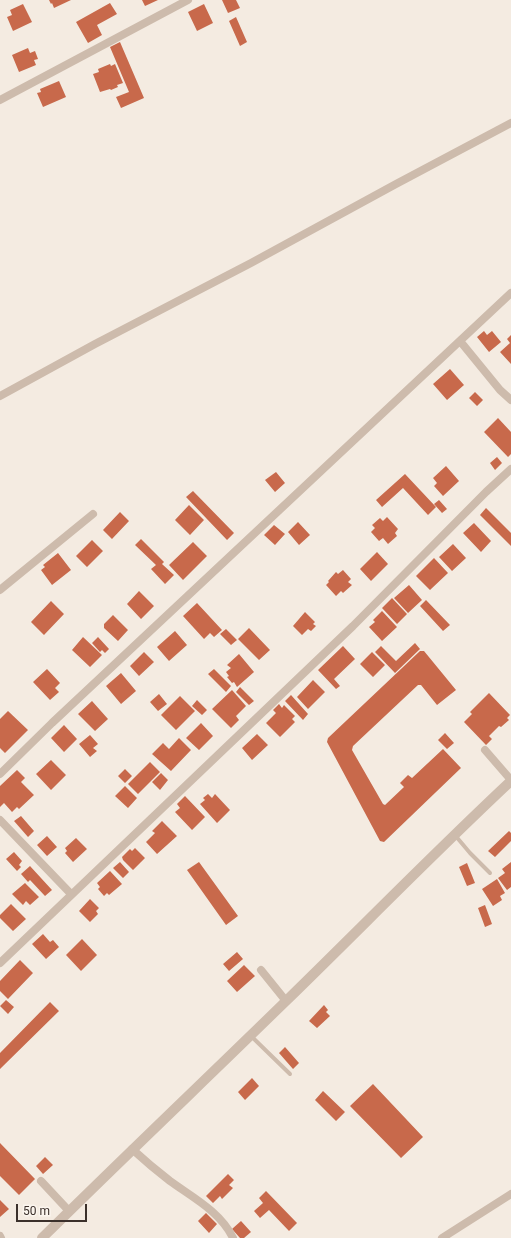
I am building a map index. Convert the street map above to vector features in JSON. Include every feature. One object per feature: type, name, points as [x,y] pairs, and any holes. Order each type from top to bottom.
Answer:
[{"type":"street","points":[[0,100],[188,0]]},
{"type":"street","points":[[0,396],[511,123]]},
{"type":"street","points":[[0,774],[57,718],[511,293]]},
{"type":"street","points":[[460,341],[500,390],[511,400]]},
{"type":"street","points":[[0,962],[353,626],[480,498],[511,469]]},
{"type":"street","points":[[0,590],[93,514]]},
{"type":"street","points":[[42,1238],[511,780],[485,750]]},
{"type":"street","points":[[0,820],[71,894]]},
{"type":"street","points":[[261,970],[286,1001]]},
{"type":"street","points":[[132,1149],[149,1165],[201,1203],[218,1218],[233,1238]]},
{"type":"street","points":[[41,1181],[69,1211]]},
{"type":"street","points":[[442,1238],[511,1194]]},
{"type":"lane","points":[[454,834],[490,873]]},
{"type":"lane","points":[[250,1035],[290,1074]]},
{"type":"building","points":[[49,0],[71,0],[54,8]]},
{"type":"building","points":[[142,0],[158,0],[145,6]]},
{"type":"building","points":[[222,0],[236,0],[240,8],[228,13]]},
{"type":"building","points":[[110,3],[117,14],[97,25],[102,35],[88,43],[76,22]]},
{"type":"building","points":[[23,4],[32,22],[13,31],[7,17],[12,15],[10,10]]},
{"type":"building","points":[[204,4],[213,23],[197,31],[188,12]]},
{"type":"building","points":[[236,17],[247,42],[240,46],[229,21]]},
{"type":"building","points":[[120,42],[144,98],[121,108],[116,97],[129,92],[110,47]]},
{"type":"building","points":[[28,48],[30,53],[35,51],[38,59],[34,60],[36,65],[19,72],[12,55]]},
{"type":"building","points":[[110,64],[111,66],[115,64],[123,83],[117,85],[118,87],[111,90],[100,92],[93,74],[99,72],[98,69]]},
{"type":"building","points":[[59,81],[66,97],[43,107],[37,93],[41,92],[40,89]]},
{"type":"building","points":[[484,331],[487,335],[492,331],[501,342],[489,352],[477,337]]},
{"type":"building","points":[[511,335],[511,364],[500,352],[510,343],[507,339]]},
{"type":"building","points":[[450,369],[464,385],[447,400],[433,384]]},
{"type":"building","points":[[475,392],[483,400],[477,406],[469,398]]},
{"type":"building","points":[[498,418],[511,432],[511,454],[508,457],[484,432]]},
{"type":"building","points":[[497,457],[502,463],[495,470],[490,463]]},
{"type":"building","points":[[446,466],[459,481],[443,496],[434,486],[437,483],[433,478]]},
{"type":"building","points":[[276,472],[285,483],[275,492],[265,480]]},
{"type":"building","points":[[405,474],[436,507],[428,515],[403,488],[382,507],[376,500]]},
{"type":"building","points":[[193,491],[234,533],[227,540],[186,497]]},
{"type":"building","points":[[439,500],[447,509],[442,513],[434,504]]},
{"type":"building","points":[[189,505],[204,520],[190,535],[175,520]]},
{"type":"building","points":[[486,508],[511,533],[511,546],[480,515]]},
{"type":"building","points":[[120,512],[129,521],[112,539],[103,530]]},
{"type":"building","points":[[387,517],[398,529],[395,533],[397,536],[388,544],[383,538],[379,541],[371,532],[375,528],[372,525],[380,518],[383,521]]},
{"type":"building","points":[[298,522],[310,535],[299,545],[288,532]]},
{"type":"building","points":[[474,523],[491,541],[481,552],[463,533]]},
{"type":"building","points":[[274,525],[285,534],[275,545],[264,535]]},
{"type":"building","points":[[141,539],[164,562],[162,564],[174,575],[165,584],[151,569],[156,565],[135,545]]},
{"type":"building","points":[[92,540],[103,551],[87,567],[76,556]]},
{"type":"building","points":[[193,542],[207,556],[183,580],[169,565]]},
{"type":"building","points":[[453,544],[466,558],[452,571],[439,557]]},
{"type":"building","points":[[377,552],[388,564],[371,581],[360,569]]},
{"type":"building","points":[[58,553],[71,570],[52,585],[41,570],[45,567],[43,565]]},
{"type":"building","points":[[434,558],[448,573],[430,590],[416,576]]},
{"type":"building","points":[[343,570],[351,579],[348,582],[352,585],[343,593],[341,591],[336,596],[326,585],[336,572],[338,574]]},
{"type":"building","points":[[409,585],[422,600],[408,613],[394,598]]},
{"type":"building","points":[[139,591],[154,606],[141,619],[127,604]]},
{"type":"building","points":[[392,598],[407,614],[397,624],[382,608]]},
{"type":"building","points":[[426,600],[450,625],[443,631],[420,606]]},
{"type":"building","points":[[51,601],[64,614],[44,635],[31,622]]},
{"type":"building","points":[[197,603],[222,630],[214,637],[210,633],[204,639],[183,616]]},
{"type":"building","points":[[382,611],[397,627],[382,641],[369,627],[375,622],[373,620]]},
{"type":"building","points":[[305,612],[315,622],[313,624],[316,626],[311,631],[308,629],[302,635],[293,626]]},
{"type":"building","points":[[113,615],[128,630],[118,641],[104,628],[104,624]]},
{"type":"building","points":[[249,628],[270,650],[259,660],[238,639]]},
{"type":"building","points":[[226,629],[237,640],[231,645],[220,634]]},
{"type":"building","points":[[175,631],[187,645],[169,661],[157,647]]},
{"type":"building","points":[[83,637],[102,655],[90,667],[72,650]]},
{"type":"building","points":[[98,637],[109,649],[105,653],[102,650],[100,652],[92,643]]},
{"type":"building","points":[[415,643],[420,649],[395,673],[375,652],[381,646],[396,661]]},
{"type":"building","points":[[343,646],[355,659],[334,679],[340,686],[336,689],[318,670]]},
{"type":"building","points":[[420,651],[424,651],[456,690],[437,705],[421,685],[418,685],[353,746],[352,750],[383,804],[385,805],[404,787],[400,783],[408,775],[412,778],[443,749],[461,768],[384,842],[380,841],[327,742],[328,738]]},
{"type":"building","points":[[144,652],[154,662],[139,676],[130,666]]},
{"type":"building","points":[[372,652],[385,665],[373,677],[360,664]]},
{"type":"building","points":[[239,654],[254,672],[237,687],[234,682],[232,683],[227,677],[229,676],[226,672],[231,668],[227,665]]},
{"type":"building","points":[[47,669],[60,683],[55,688],[59,692],[50,700],[33,682]]},
{"type":"building","points":[[214,669],[231,686],[226,692],[208,674]]},
{"type":"building","points":[[121,673],[136,691],[121,704],[106,686]]},
{"type":"building","points":[[313,680],[325,692],[308,709],[297,697]]},
{"type":"building","points":[[240,687],[254,701],[249,705],[236,692]]},
{"type":"building","points":[[232,690],[246,706],[236,716],[239,720],[231,728],[212,709]]},
{"type":"building","points":[[489,693],[510,715],[507,718],[509,720],[501,727],[499,726],[489,736],[492,739],[486,745],[464,722],[472,714],[470,712]]},
{"type":"building","points":[[159,694],[167,704],[158,711],[150,702]]},
{"type":"building","points":[[291,695],[308,714],[303,720],[285,701]]},
{"type":"building","points":[[180,696],[195,711],[176,730],[161,715]]},
{"type":"building","points":[[197,700],[207,710],[202,715],[192,706]]},
{"type":"building","points":[[92,701],[108,719],[95,731],[78,714]]},
{"type":"building","points":[[279,704],[282,708],[284,705],[295,716],[292,719],[295,722],[280,737],[266,723],[276,713],[273,710]]},
{"type":"building","points":[[8,711],[28,730],[5,753],[0,748],[0,719]]},
{"type":"building","points":[[201,723],[213,736],[199,750],[186,738]]},
{"type":"building","points":[[64,725],[77,739],[64,752],[51,738]]},
{"type":"building","points":[[445,733],[454,743],[447,749],[438,740]]},
{"type":"building","points":[[257,734],[268,745],[252,760],[242,748]]},
{"type":"building","points":[[90,735],[98,744],[93,748],[97,751],[90,757],[79,744]]},
{"type":"building","points":[[179,738],[191,750],[171,771],[152,754],[163,743],[169,749]]},
{"type":"building","points":[[51,760],[66,775],[51,790],[36,774]]},
{"type":"building","points":[[150,762],[160,772],[138,794],[128,784]]},
{"type":"building","points":[[125,769],[132,776],[125,783],[118,776]]},
{"type":"building","points":[[17,770],[25,778],[21,782],[34,795],[19,809],[17,807],[12,812],[4,803],[0,807],[0,786]]},
{"type":"building","points":[[161,773],[168,780],[160,790],[152,782]]},
{"type":"building","points":[[125,786],[137,798],[128,808],[115,796]]},
{"type":"building","points":[[208,794],[212,798],[215,794],[230,810],[217,823],[200,804],[205,800],[203,798]]},
{"type":"building","points":[[185,796],[205,817],[192,830],[175,812],[180,808],[177,804]]},
{"type":"building","points":[[21,816],[34,831],[28,837],[14,821]]},
{"type":"building","points":[[162,821],[177,836],[157,854],[146,842],[155,833],[152,831]]},
{"type":"building","points":[[509,831],[511,833],[511,841],[495,857],[488,851]]},
{"type":"building","points":[[47,836],[57,847],[47,856],[37,845]]},
{"type":"building","points":[[76,838],[87,849],[73,862],[65,853],[67,851],[65,848]]},
{"type":"building","points":[[135,848],[145,858],[133,870],[122,857],[130,849],[132,851]]},
{"type":"building","points":[[14,852],[22,861],[19,865],[21,867],[17,871],[6,859]]},
{"type":"building","points":[[120,862],[129,872],[123,878],[113,868]]},
{"type":"building","points":[[199,862],[238,916],[226,925],[187,870]]},
{"type":"building","points":[[511,862],[511,887],[507,890],[498,878],[505,873],[502,869]]},
{"type":"building","points":[[467,863],[475,883],[467,886],[459,867]]},
{"type":"building","points":[[30,866],[52,890],[45,896],[30,880],[28,882],[21,874]]},
{"type":"building","points":[[110,871],[122,884],[109,895],[107,893],[104,896],[98,889],[100,887],[97,883]]},
{"type":"building","points":[[497,879],[505,893],[500,896],[502,900],[493,906],[482,889]]},
{"type":"building","points":[[25,883],[39,897],[30,905],[26,901],[23,905],[12,894]]},
{"type":"building","points":[[90,899],[99,908],[96,911],[98,914],[90,922],[79,911]]},
{"type":"building","points":[[11,904],[26,919],[13,931],[0,918],[0,915]]},
{"type":"building","points":[[485,905],[492,924],[485,927],[478,908]]},
{"type":"building","points":[[43,934],[50,942],[53,940],[59,947],[46,959],[32,944]]},
{"type":"building","points":[[82,939],[97,955],[81,971],[66,955]]},
{"type":"building","points":[[237,952],[243,959],[229,971],[223,964]]},
{"type":"building","points":[[20,960],[33,973],[8,999],[0,991],[0,981]]},
{"type":"building","points":[[244,965],[255,976],[237,992],[227,981]]},
{"type":"building","points":[[6,1000],[14,1007],[8,1014],[0,1006]]},
{"type":"building","points":[[50,1002],[59,1011],[0,1069],[0,1053]]},
{"type":"building","points":[[324,1005],[328,1010],[326,1012],[330,1016],[317,1028],[309,1021]]},
{"type":"building","points":[[285,1047],[299,1063],[293,1069],[279,1053]]},
{"type":"building","points":[[252,1078],[259,1086],[245,1100],[238,1092]]},
{"type":"building","points":[[373,1084],[423,1137],[401,1158],[350,1106]]},
{"type":"building","points":[[323,1091],[345,1112],[336,1121],[315,1100]]},
{"type":"building","points":[[0,1143],[35,1179],[19,1195],[0,1176]]},
{"type":"building","points":[[45,1157],[53,1165],[43,1174],[36,1166]]},
{"type":"building","points":[[228,1174],[234,1180],[229,1185],[233,1188],[222,1199],[220,1196],[213,1203],[206,1196]]},
{"type":"building","points":[[266,1191],[297,1223],[289,1231],[269,1210],[260,1218],[254,1211],[263,1203],[259,1198]]},
{"type":"building","points":[[0,1200],[9,1209],[0,1217]]},
{"type":"building","points":[[206,1213],[217,1224],[209,1233],[198,1221]]},
{"type":"building","points":[[241,1221],[251,1232],[244,1238],[240,1238],[232,1229]]}]
